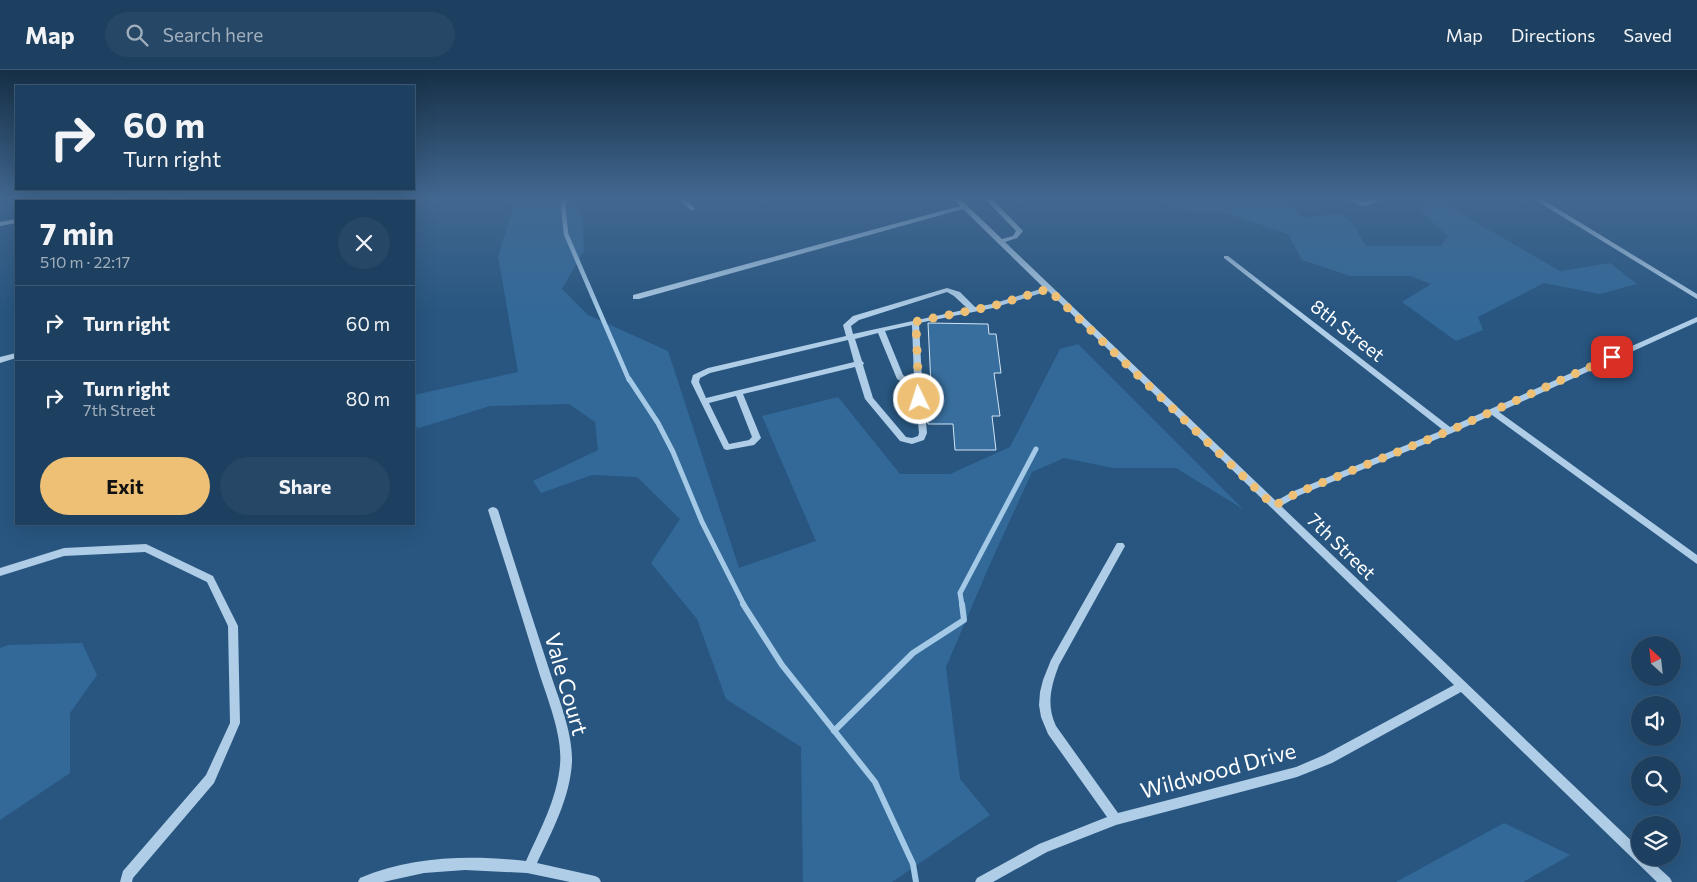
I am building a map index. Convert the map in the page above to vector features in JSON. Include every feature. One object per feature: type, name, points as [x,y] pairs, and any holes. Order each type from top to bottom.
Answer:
[{"type":"street","points":[[636,297],[859,236]]},
{"type":"street","name":"7th Street","points":[[994,236],[1631,848]]},
{"type":"street","points":[[1000,242],[1016,236]]},
{"type":"street","points":[[1597,236],[1697,297]]},
{"type":"street","name":"8th Street","points":[[1226,257],[1449,431]]},
{"type":"street","points":[[738,392],[757,438],[751,443],[726,447],[695,382],[696,377],[701,374],[914,322],[1001,304],[1048,289]]},
{"type":"street","points":[[914,322],[916,325],[918,381],[923,433],[921,438],[908,440],[899,436],[869,399],[860,363],[847,330],[847,325],[856,318],[947,290],[957,294],[974,310]]},
{"type":"street","points":[[1274,506],[1297,493],[1449,431],[1697,319]]},
{"type":"street","points":[[881,330],[900,377],[907,381],[918,381]]},
{"type":"street","points":[[0,360],[15,356]]},
{"type":"street","points":[[704,401],[860,363]]},
{"type":"street","points":[[1493,411],[1697,560]]},
{"type":"street","name":"Vale Court","points":[[493,510],[555,706],[562,733],[566,762],[564,780],[555,808],[529,867]]},
{"type":"street","points":[[1116,819],[1052,730],[1046,717],[1044,698],[1048,680],[1055,663],[1120,546]]},
{"type":"street","points":[[0,572],[64,552],[146,548],[210,579],[233,626],[235,722],[210,780],[127,875],[126,882]]},
{"type":"street","name":"Wildwood Drive","points":[[980,882],[1043,848],[1116,819],[1297,772],[1328,759],[1461,686]]},
{"type":"street","points":[[364,882],[420,867],[486,864],[529,867],[595,882]]},
{"type":"street","name":"7th Street","points":[[1649,866],[1666,882]]},
{"type":"shaded area","points":[[505,236],[583,236],[584,251],[562,289],[588,315],[668,351],[739,568],[816,541],[762,416],[838,397],[900,474],[950,474],[1010,447],[1060,349],[1078,344],[1243,509],[1176,468],[1113,468],[1064,458],[1032,472],[946,667],[960,779],[990,815],[892,882],[803,882],[801,747],[726,699],[697,619],[651,563],[680,519],[637,477],[592,475],[541,493],[533,481],[598,450],[595,422],[569,404],[490,406],[419,428],[415,426],[415,395],[518,372],[498,256]]},
{"type":"shaded area","points":[[1289,236],[1360,236],[1366,246],[1441,246],[1448,236],[1499,236],[1560,271],[1610,263],[1637,284],[1600,294],[1544,283],[1478,317],[1483,330],[1456,341],[1402,302],[1431,284],[1410,276],[1350,276],[1302,260]]},
{"type":"shaded area","points":[[82,643],[97,675],[70,713],[70,773],[0,820],[0,648],[8,645]]},
{"type":"shaded area","points":[[1504,823],[1570,855],[1523,882],[1396,882]]},
{"type":"building","points":[[928,323],[988,324],[989,334],[996,334],[1001,373],[994,373],[1000,416],[992,416],[996,450],[955,450],[953,424],[928,424],[926,406],[932,406]]},
{"type":"waterway","points":[[567,236],[629,380]]},
{"type":"waterway","points":[[629,379],[658,423],[673,452],[702,522],[744,605]]},
{"type":"waterway","points":[[962,605],[960,593],[1036,449]]},
{"type":"waterway","points":[[743,604],[782,665],[834,731]]},
{"type":"waterway","points":[[834,731],[913,653],[964,620],[962,604]]},
{"type":"waterway","points":[[834,731],[875,782],[913,864],[916,882]]},
{"type":"route","points":[[919,399],[916,325],[914,322],[993,306],[1048,289],[1274,506],[1297,493],[1449,431],[1612,357]]}]
